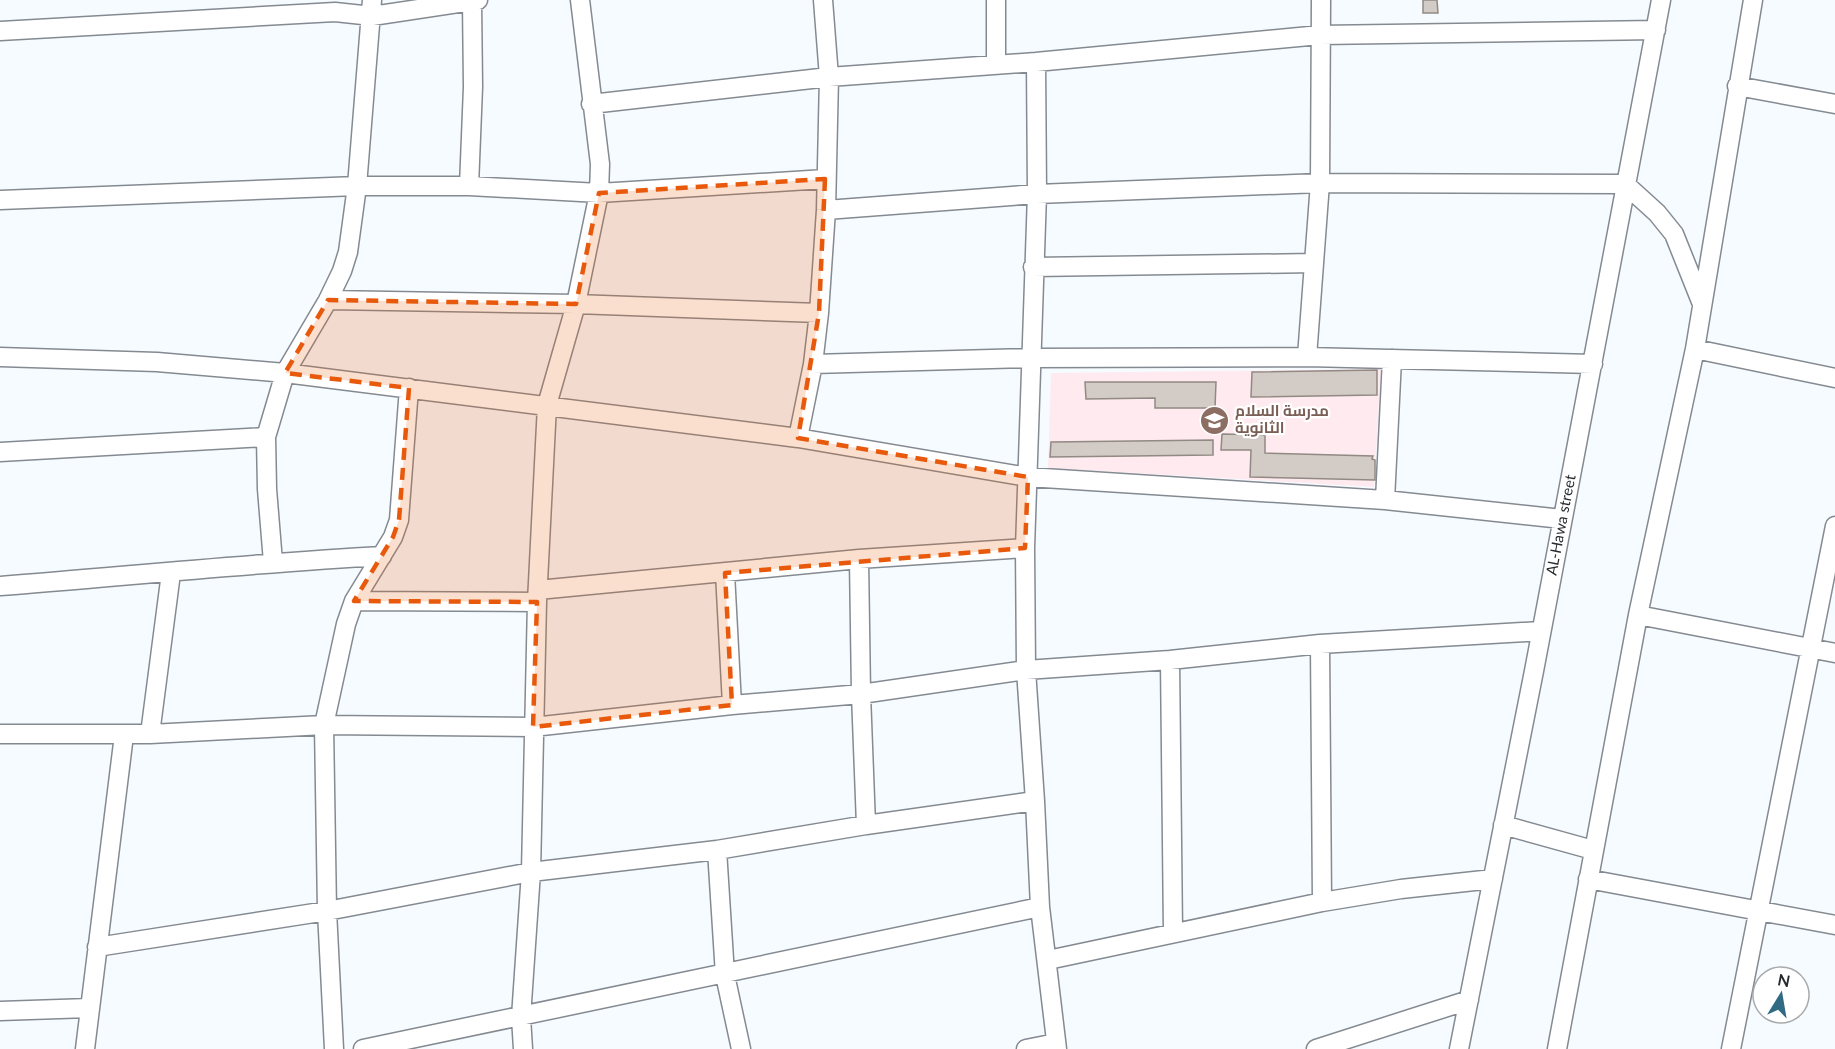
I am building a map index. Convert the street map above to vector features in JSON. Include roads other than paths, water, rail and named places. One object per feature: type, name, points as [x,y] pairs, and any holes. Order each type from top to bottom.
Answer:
[{"type":"street","points":[[0,31],[335,12],[478,0]]},
{"type":"street","points":[[523,1049],[521,1017],[531,872],[537,596],[547,405],[576,304],[600,193],[600,164],[580,0]]},
{"type":"street","points":[[798,438],[813,364],[826,210],[829,77],[824,0]]},
{"type":"street","points":[[996,0],[996,64]]},
{"type":"street","points":[[1307,357],[1320,183],[1321,0]]},
{"type":"street","name":"AL-Hawa street","points":[[1459,1049],[1593,364],[1661,0]]},
{"type":"street","points":[[1557,1049],[1638,615],[1695,349],[1753,0]]},
{"type":"street","points":[[469,186],[473,87],[472,1]]},
{"type":"street","points":[[273,562],[267,489],[266,437],[285,373],[328,300],[348,252],[357,186],[372,8]]},
{"type":"street","points":[[591,104],[829,77],[1036,62],[1320,35],[1656,30]]},
{"type":"street","points":[[1026,1049],[1056,1046],[1048,960],[1040,908],[1026,670],[1025,548],[1037,194],[1036,62]]},
{"type":"street","points":[[1737,86],[1835,104]]},
{"type":"street","points":[[0,200],[357,186],[469,186],[600,193],[825,179]]},
{"type":"street","points":[[826,210],[1037,194],[1320,183],[1625,184],[1657,213],[1674,234],[1702,305]]},
{"type":"street","points":[[1034,267],[1314,263]]},
{"type":"street","points":[[328,300],[576,304],[819,313]]},
{"type":"street","points":[[1695,349],[1835,378]]},
{"type":"street","points":[[0,357],[158,362],[285,373],[798,438],[1028,477],[1384,500],[1562,519]]},
{"type":"street","points":[[813,364],[1030,358],[1307,357],[1593,364]]},
{"type":"street","points":[[1384,500],[1392,359]]},
{"type":"street","points":[[334,1049],[327,911],[324,725],[346,624],[354,601],[393,537],[399,520],[409,388]]},
{"type":"street","points":[[0,452],[266,437]]},
{"type":"street","points":[[1731,1049],[1835,526]]},
{"type":"street","points":[[354,601],[537,596],[859,559],[1025,548]]},
{"type":"street","points":[[0,586],[171,573],[273,562],[382,556]]},
{"type":"street","points":[[859,559],[866,825]]},
{"type":"street","points":[[150,734],[171,573]]},
{"type":"street","points":[[725,573],[732,705]]},
{"type":"street","points":[[1638,615],[1835,653]]},
{"type":"street","points":[[0,734],[124,735],[324,725],[533,727],[732,705],[861,694],[1026,670],[1170,660],[1320,644],[1541,631]]},
{"type":"street","points":[[1320,644],[1322,902]]},
{"type":"street","points":[[1170,660],[1173,933]]},
{"type":"street","points":[[85,1049],[124,735]]},
{"type":"street","points":[[97,947],[327,911],[531,872],[717,850],[866,825],[1035,801]]},
{"type":"street","points":[[1503,825],[1593,850]]},
{"type":"street","points":[[717,850],[725,975],[741,1049]]},
{"type":"street","points":[[1048,960],[1322,902],[1401,889],[1493,879]]},
{"type":"street","points":[[1588,879],[1835,925]]},
{"type":"street","points":[[363,1049],[401,1046],[521,1017],[1040,908]]},
{"type":"street","points":[[1316,1049],[1469,1000]]},
{"type":"street","points":[[0,1011],[89,1008]]},
{"type":"place","name":"مدرسة السلام الثانوية","points":[[1214,420]]}]
